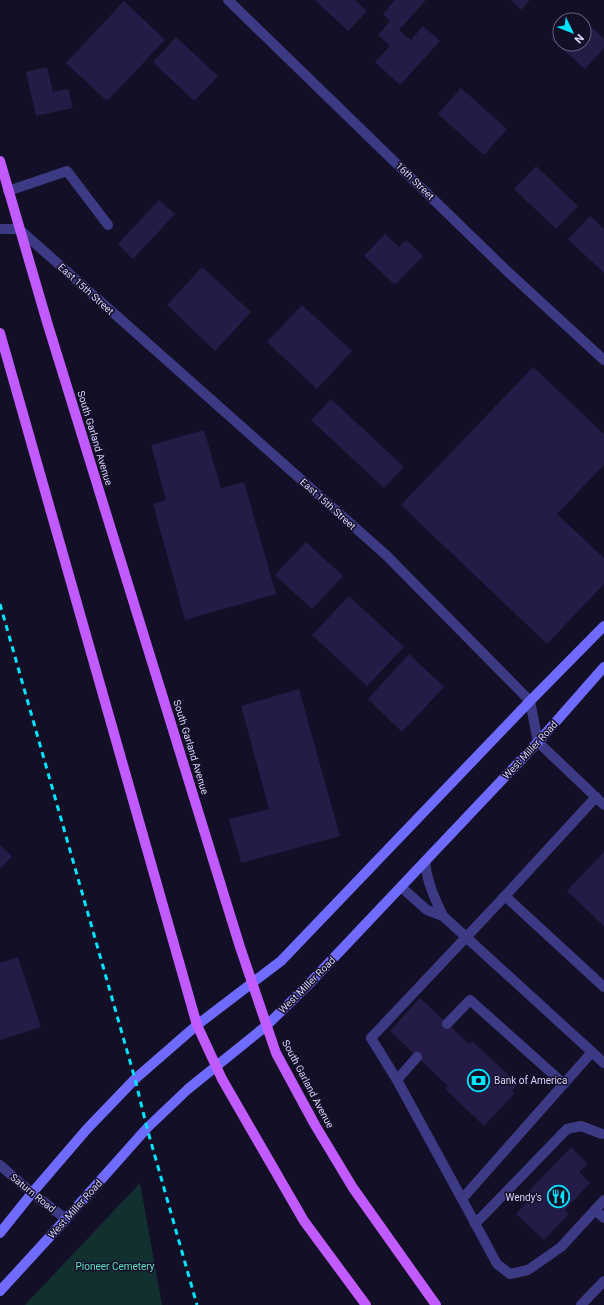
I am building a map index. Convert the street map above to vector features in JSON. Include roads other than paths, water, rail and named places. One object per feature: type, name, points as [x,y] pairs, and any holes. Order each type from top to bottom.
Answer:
[{"type":"main road","name":"South Garland Avenue","points":[[0,162],[19,229],[251,984],[276,1053],[353,1188],[436,1305]]},
{"type":"main road","points":[[0,333],[197,1025],[216,1066],[304,1221],[366,1305]]},
{"type":"main road","points":[[0,1233],[87,1129],[135,1079],[197,1025],[281,961],[530,701],[604,626]]},
{"type":"main road","name":"West Miller Road","points":[[0,1291],[147,1128],[188,1089],[266,1026],[307,986],[538,742],[604,667]]},
{"type":"street","name":"16th Street","points":[[228,0],[508,272],[604,360]]},
{"type":"street","points":[[8,191],[67,171],[108,225]]},
{"type":"street","points":[[0,229],[19,229]]},
{"type":"street","name":"East 15th Street","points":[[19,229],[386,555],[530,701]]},
{"type":"street","points":[[530,701],[538,742],[604,804]]},
{"type":"street","points":[[596,797],[371,1038],[397,1080],[497,1264],[510,1274],[528,1270],[561,1247],[604,1200]]},
{"type":"street","points":[[425,862],[427,877],[433,895],[443,916]]},
{"type":"street","points":[[401,887],[427,910],[443,916],[604,1063]]},
{"type":"street","points":[[505,896],[604,988]]},
{"type":"street","points":[[447,1024],[470,1000],[564,1084]]},
{"type":"street","points":[[462,1199],[592,1052]]},
{"type":"street","points":[[397,1080],[417,1057]]},
{"type":"street","points":[[475,1224],[567,1129],[581,1126],[603,1134]]},
{"type":"street","name":"Saturn Road","points":[[0,1166],[66,1219]]},
{"type":"street","points":[[595,1210],[604,1218]]},
{"type":"street","points":[[581,1305],[604,1281]]},
{"type":"railway","points":[[0,604],[135,1079],[147,1128],[197,1305]]},
{"type":"place","name":"Bank of America","points":[[478,1080]]},
{"type":"place","name":"Wendy's","points":[[558,1197]]},
{"type":"park label","name":"Pioneer Cemetery","points":[[115,1266]]}]
